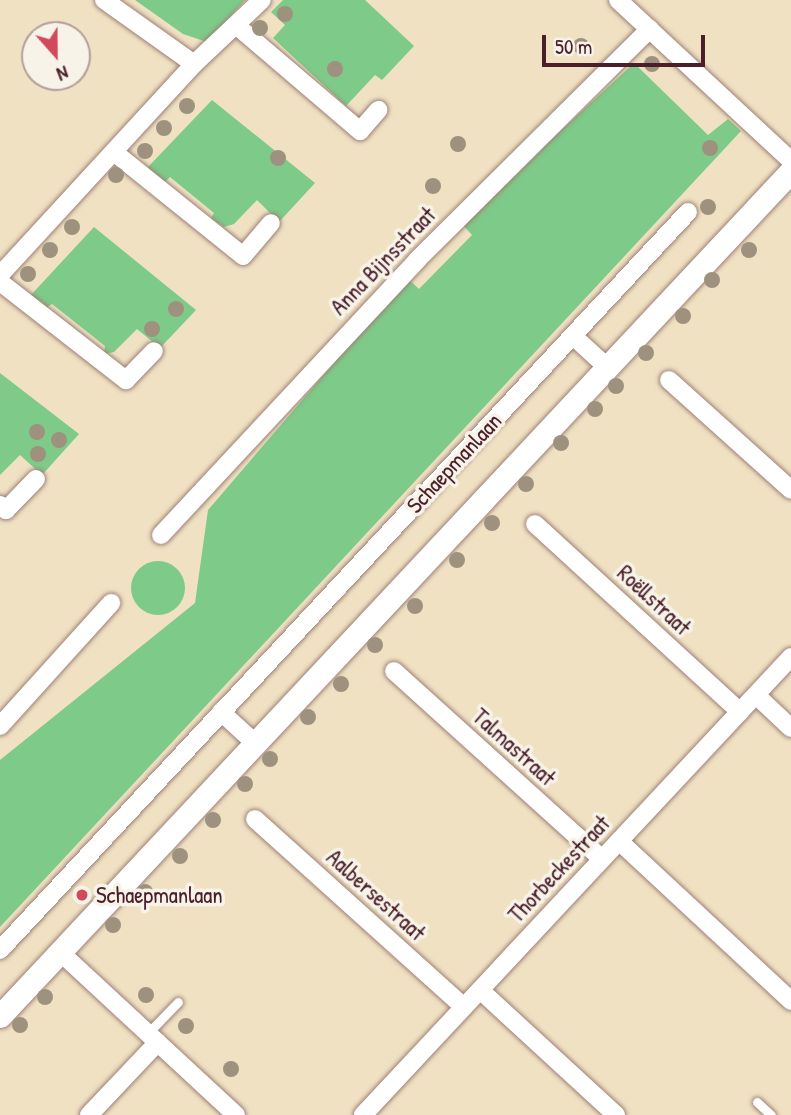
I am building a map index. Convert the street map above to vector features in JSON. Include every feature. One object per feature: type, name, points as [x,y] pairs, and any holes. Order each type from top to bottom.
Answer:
[{"type":"street","points":[[104,0],[194,64]]},
{"type":"street","points":[[0,275],[194,64],[262,0]]},
{"type":"street","points":[[618,0],[791,162]]},
{"type":"street","points":[[237,26],[360,131],[378,110]]},
{"type":"street","name":"Anna Bijnsstraat","points":[[161,535],[416,260],[650,29]]},
{"type":"street","points":[[115,153],[243,256],[271,223]]},
{"type":"street","name":"Schaepmanlaan","points":[[0,1016],[791,171]]},
{"type":"street","name":"Schaepmanlaan","points":[[0,950],[688,212]]},
{"type":"street","points":[[0,282],[126,380],[154,351]]},
{"type":"street","points":[[572,336],[607,368]]},
{"type":"street","points":[[669,380],[791,490]]},
{"type":"street","points":[[0,505],[6,510],[36,479]]},
{"type":"street","name":"Roëllstraat","points":[[535,524],[740,712]]},
{"type":"street","points":[[0,726],[111,603]]},
{"type":"street","name":"Thorbeckestraat","points":[[363,1115],[791,657]]},
{"type":"street","name":"Talmastraat","points":[[394,671],[602,859]]},
{"type":"street","points":[[756,695],[791,728]]},
{"type":"street","points":[[222,712],[255,743]]},
{"type":"street","name":"Aalbersestraat","points":[[255,819],[464,1007]]},
{"type":"street","points":[[620,841],[791,1001]]},
{"type":"street","points":[[60,952],[236,1115]]},
{"type":"street","points":[[480,990],[616,1115]]},
{"type":"street","points":[[89,1115],[153,1038]]},
{"type":"lane","points":[[153,1038],[178,1002]]},
{"type":"lane","points":[[757,1102],[771,1115]]},
{"type":"green space","points":[[135,0],[245,0],[207,42],[183,34]]},
{"type":"green space","points":[[283,0],[365,0],[414,46],[382,80],[375,75],[346,106],[273,38],[285,25],[271,12]]},
{"type":"green space","points":[[634,63],[708,135],[728,119],[741,131],[0,927],[0,760],[195,603],[208,510],[407,278],[419,289],[472,235],[461,223]]},
{"type":"green space","points":[[212,100],[315,183],[279,222],[257,200],[234,224],[224,227],[211,218],[214,213],[170,177],[165,182],[147,168]]},
{"type":"green space","points":[[94,227],[196,310],[160,348],[137,329],[114,352],[104,354],[105,346],[52,304],[46,308],[30,296]]},
{"type":"green space","points":[[0,373],[79,434],[42,475],[20,455],[0,475]]},
{"type":"green space","points":[[158,561],[177,569],[185,588],[177,607],[158,615],[139,607],[131,588],[139,569]]},
{"type":"place","name":"Schaepmanlaan","points":[[82,895]]}]
